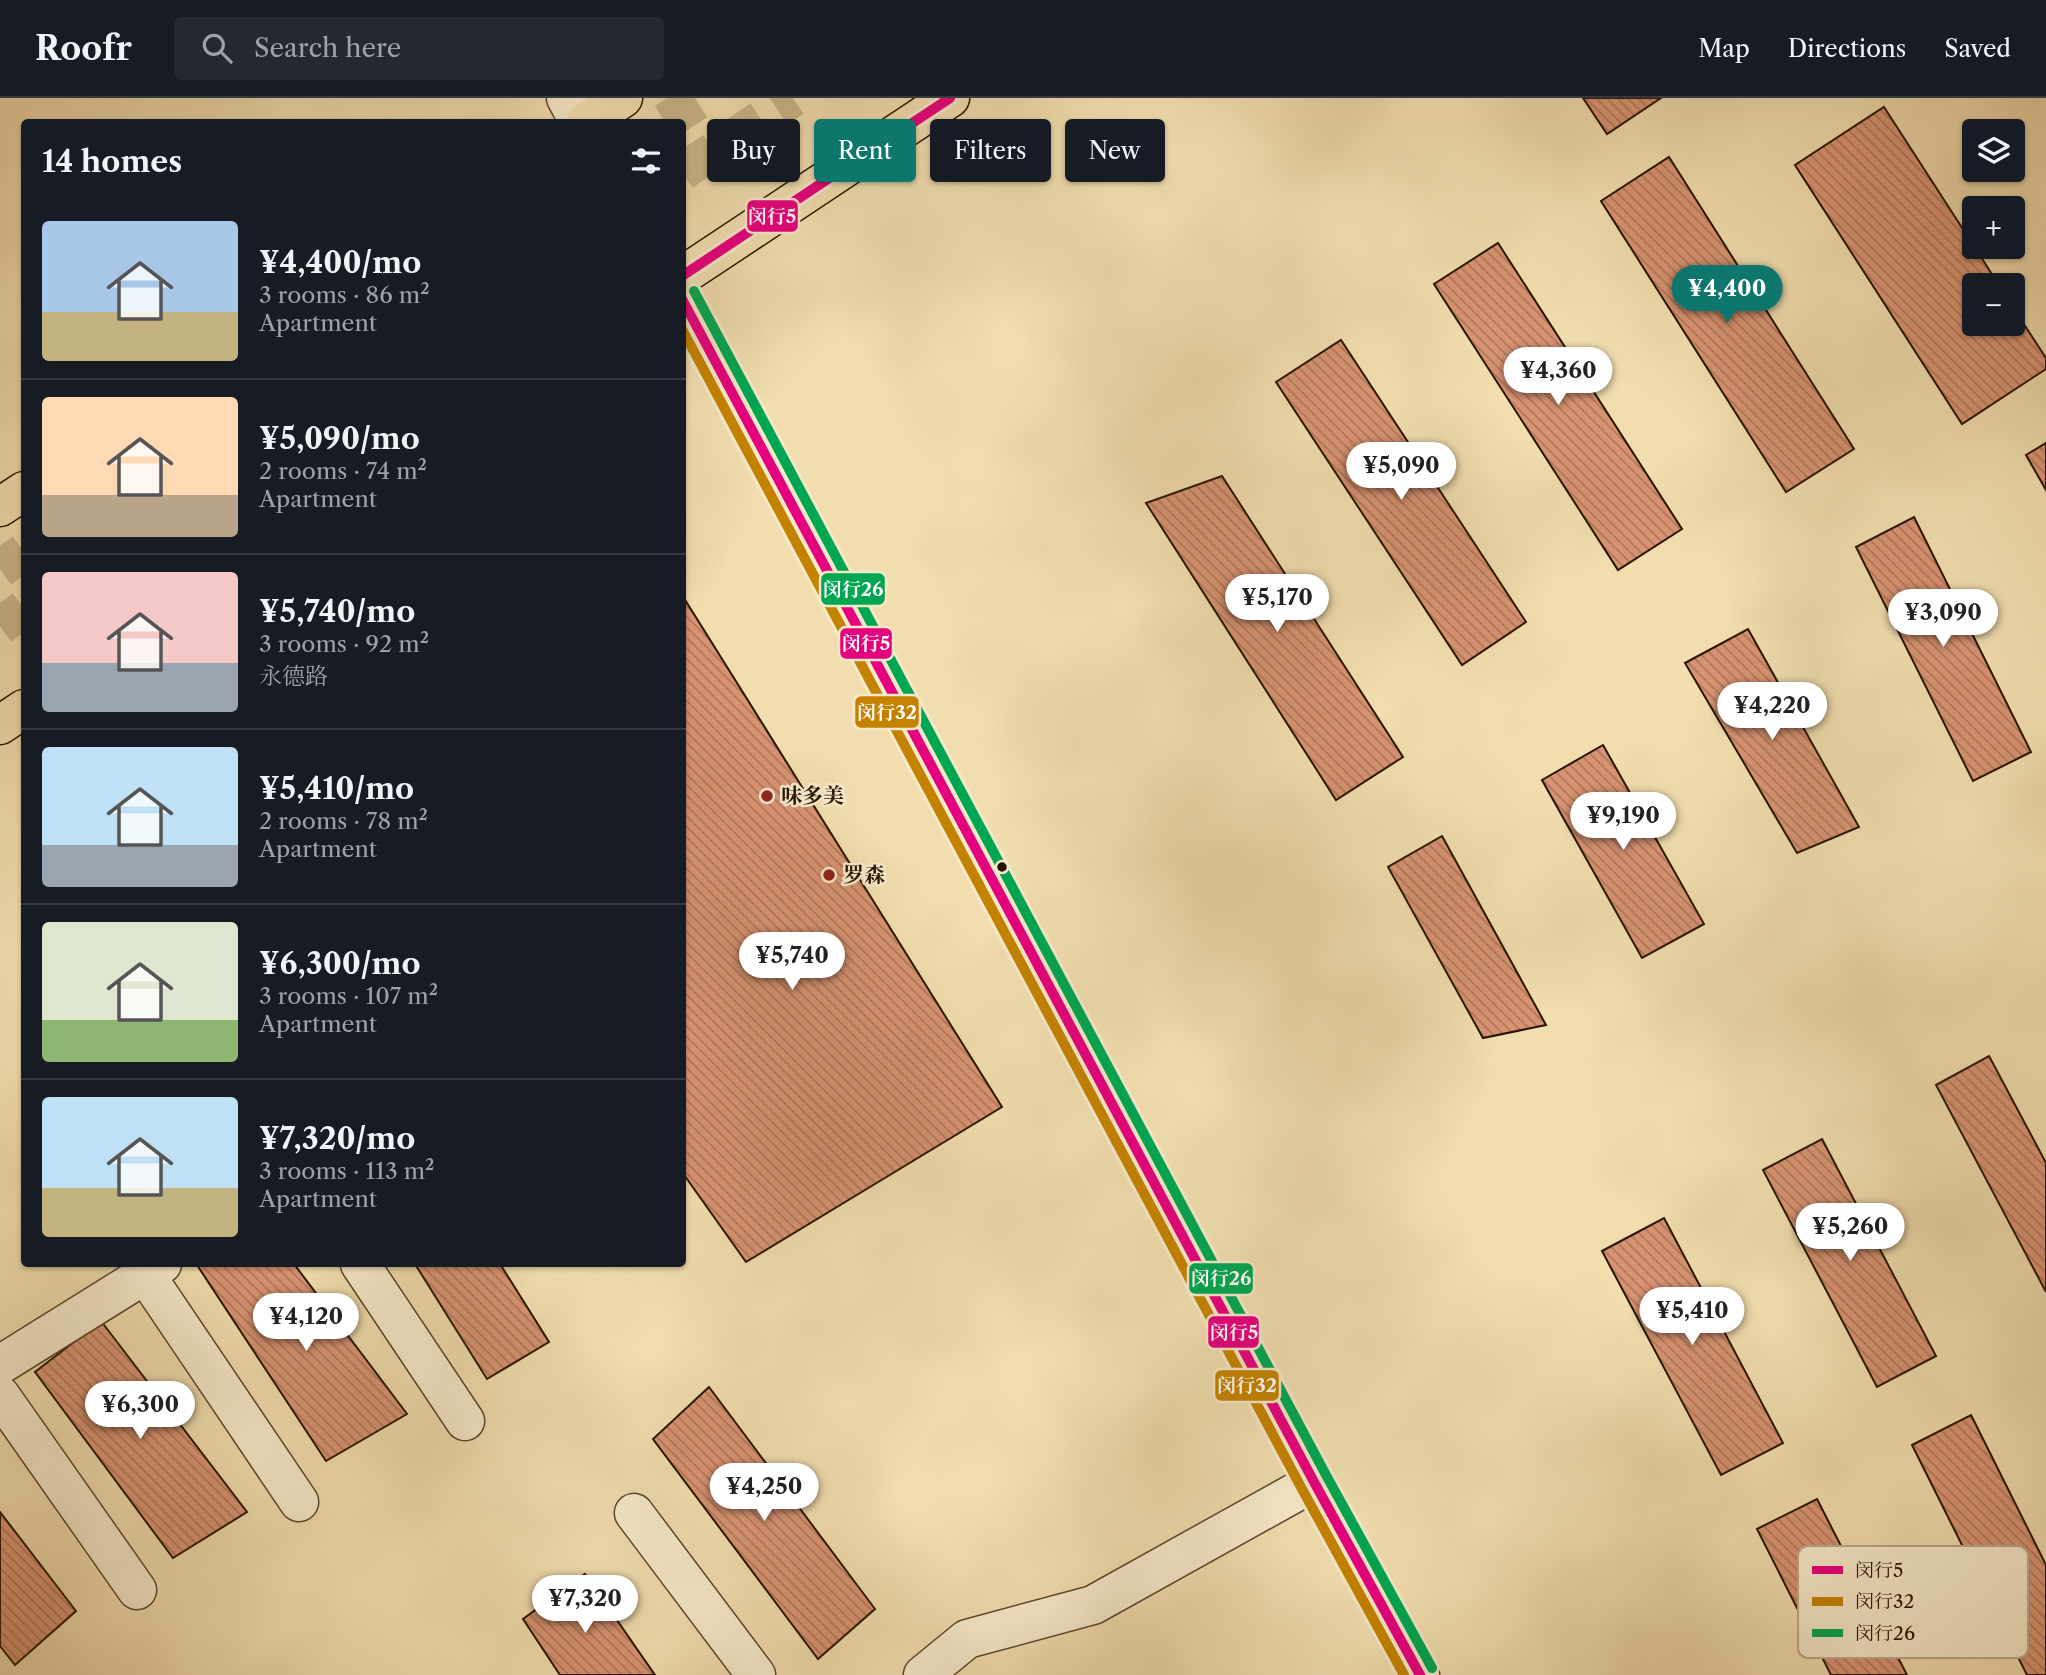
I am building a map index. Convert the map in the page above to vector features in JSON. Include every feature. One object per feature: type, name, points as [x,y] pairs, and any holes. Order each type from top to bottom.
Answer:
[{"type":"main road","points":[[591,119],[623,98]]},
{"type":"main road","points":[[686,273],[950,98]]},
{"type":"main road","points":[[0,507],[21,493]]},
{"type":"main road","points":[[0,725],[21,711]]},
{"type":"street","points":[[566,98],[577,119]]},
{"type":"street","points":[[686,305],[1314,1482],[1420,1675]]},
{"type":"street","points":[[362,1267],[465,1421]]},
{"type":"street","points":[[0,1365],[154,1269],[299,1502]]},
{"type":"street","points":[[0,1395],[137,1591]]},
{"type":"street","points":[[923,1675],[967,1639],[1093,1605],[1314,1482]]},
{"type":"street","points":[[634,1513],[756,1675]]},
{"type":"building","points":[[1583,98],[1661,98],[1607,134]]},
{"type":"building","points":[[1884,107],[1962,228],[1962,259],[1982,259],[1991,273],[1962,273],[1962,336],[2025,336],[2025,326],[2046,358],[2046,369],[1962,424],[1795,165]]},
{"type":"building","points":[[1669,157],[1854,449],[1786,492],[1601,201]]},
{"type":"building","points":[[1498,243],[1682,529],[1618,570],[1434,284]]},
{"type":"building","points":[[1341,340],[1526,622],[1462,665],[1276,382]]},
{"type":"building","points":[[2046,443],[2046,490],[2026,455]]},
{"type":"building","points":[[1222,476],[1403,757],[1336,800],[1146,503]]},
{"type":"building","points":[[1914,517],[2031,752],[1973,781],[1856,547]]},
{"type":"building","points":[[686,601],[1002,1107],[746,1262],[686,1178]]},
{"type":"building","points":[[1748,629],[1859,827],[1797,853],[1685,663]]},
{"type":"building","points":[[1603,745],[1704,924],[1642,958],[1542,780]]},
{"type":"building","points":[[1442,836],[1546,1025],[1483,1038],[1388,867]]},
{"type":"building","points":[[1989,1056],[2046,1163],[2046,1292],[1936,1085]]},
{"type":"building","points":[[1822,1139],[1936,1356],[1877,1387],[1763,1170]]},
{"type":"building","points":[[1664,1218],[1783,1443],[1721,1475],[1602,1251]]},
{"type":"building","points":[[198,1267],[296,1267],[407,1414],[326,1461]]},
{"type":"building","points":[[417,1267],[502,1267],[549,1342],[487,1379]]},
{"type":"building","points":[[101,1321],[247,1512],[173,1558],[35,1372]]},
{"type":"building","points":[[709,1387],[875,1609],[818,1659],[653,1439]]},
{"type":"building","points":[[1971,1415],[2046,1565],[2046,1675],[2027,1675],[2018,1658],[2028,1658],[2028,1546],[1962,1546],[1912,1445]]},
{"type":"building","points":[[1817,1499],[1841,1546],[1798,1546],[1798,1610],[1757,1529]]},
{"type":"building","points":[[0,1512],[76,1611],[15,1665],[0,1646]]},
{"type":"building","points":[[585,1574],[655,1675],[560,1675],[523,1619]]},
{"type":"building","points":[[1822,1658],[1898,1658],[1907,1675],[1831,1675]]},
{"type":"tunnel","points":[[670,119],[702,98]]},
{"type":"tunnel","points":[[686,169],[793,98]]},
{"type":"tunnel","points":[[0,569],[21,554]]},
{"type":"tunnel","points":[[0,626],[21,611]]},
{"type":"transit line","name":"闵行5","points":[[686,273],[950,98]]},
{"type":"transit line","name":"闵行26","points":[[694,291],[1326,1475],[1432,1668]]},
{"type":"transit line","name":"闵行5","points":[[686,306],[1314,1482],[1420,1675]]},
{"type":"transit line","name":"闵行32","points":[[686,336],[1404,1675]]},
{"type":"place","name":"味多美","points":[[767,796]]},
{"type":"place","name":"罗森","points":[[829,875]]}]
